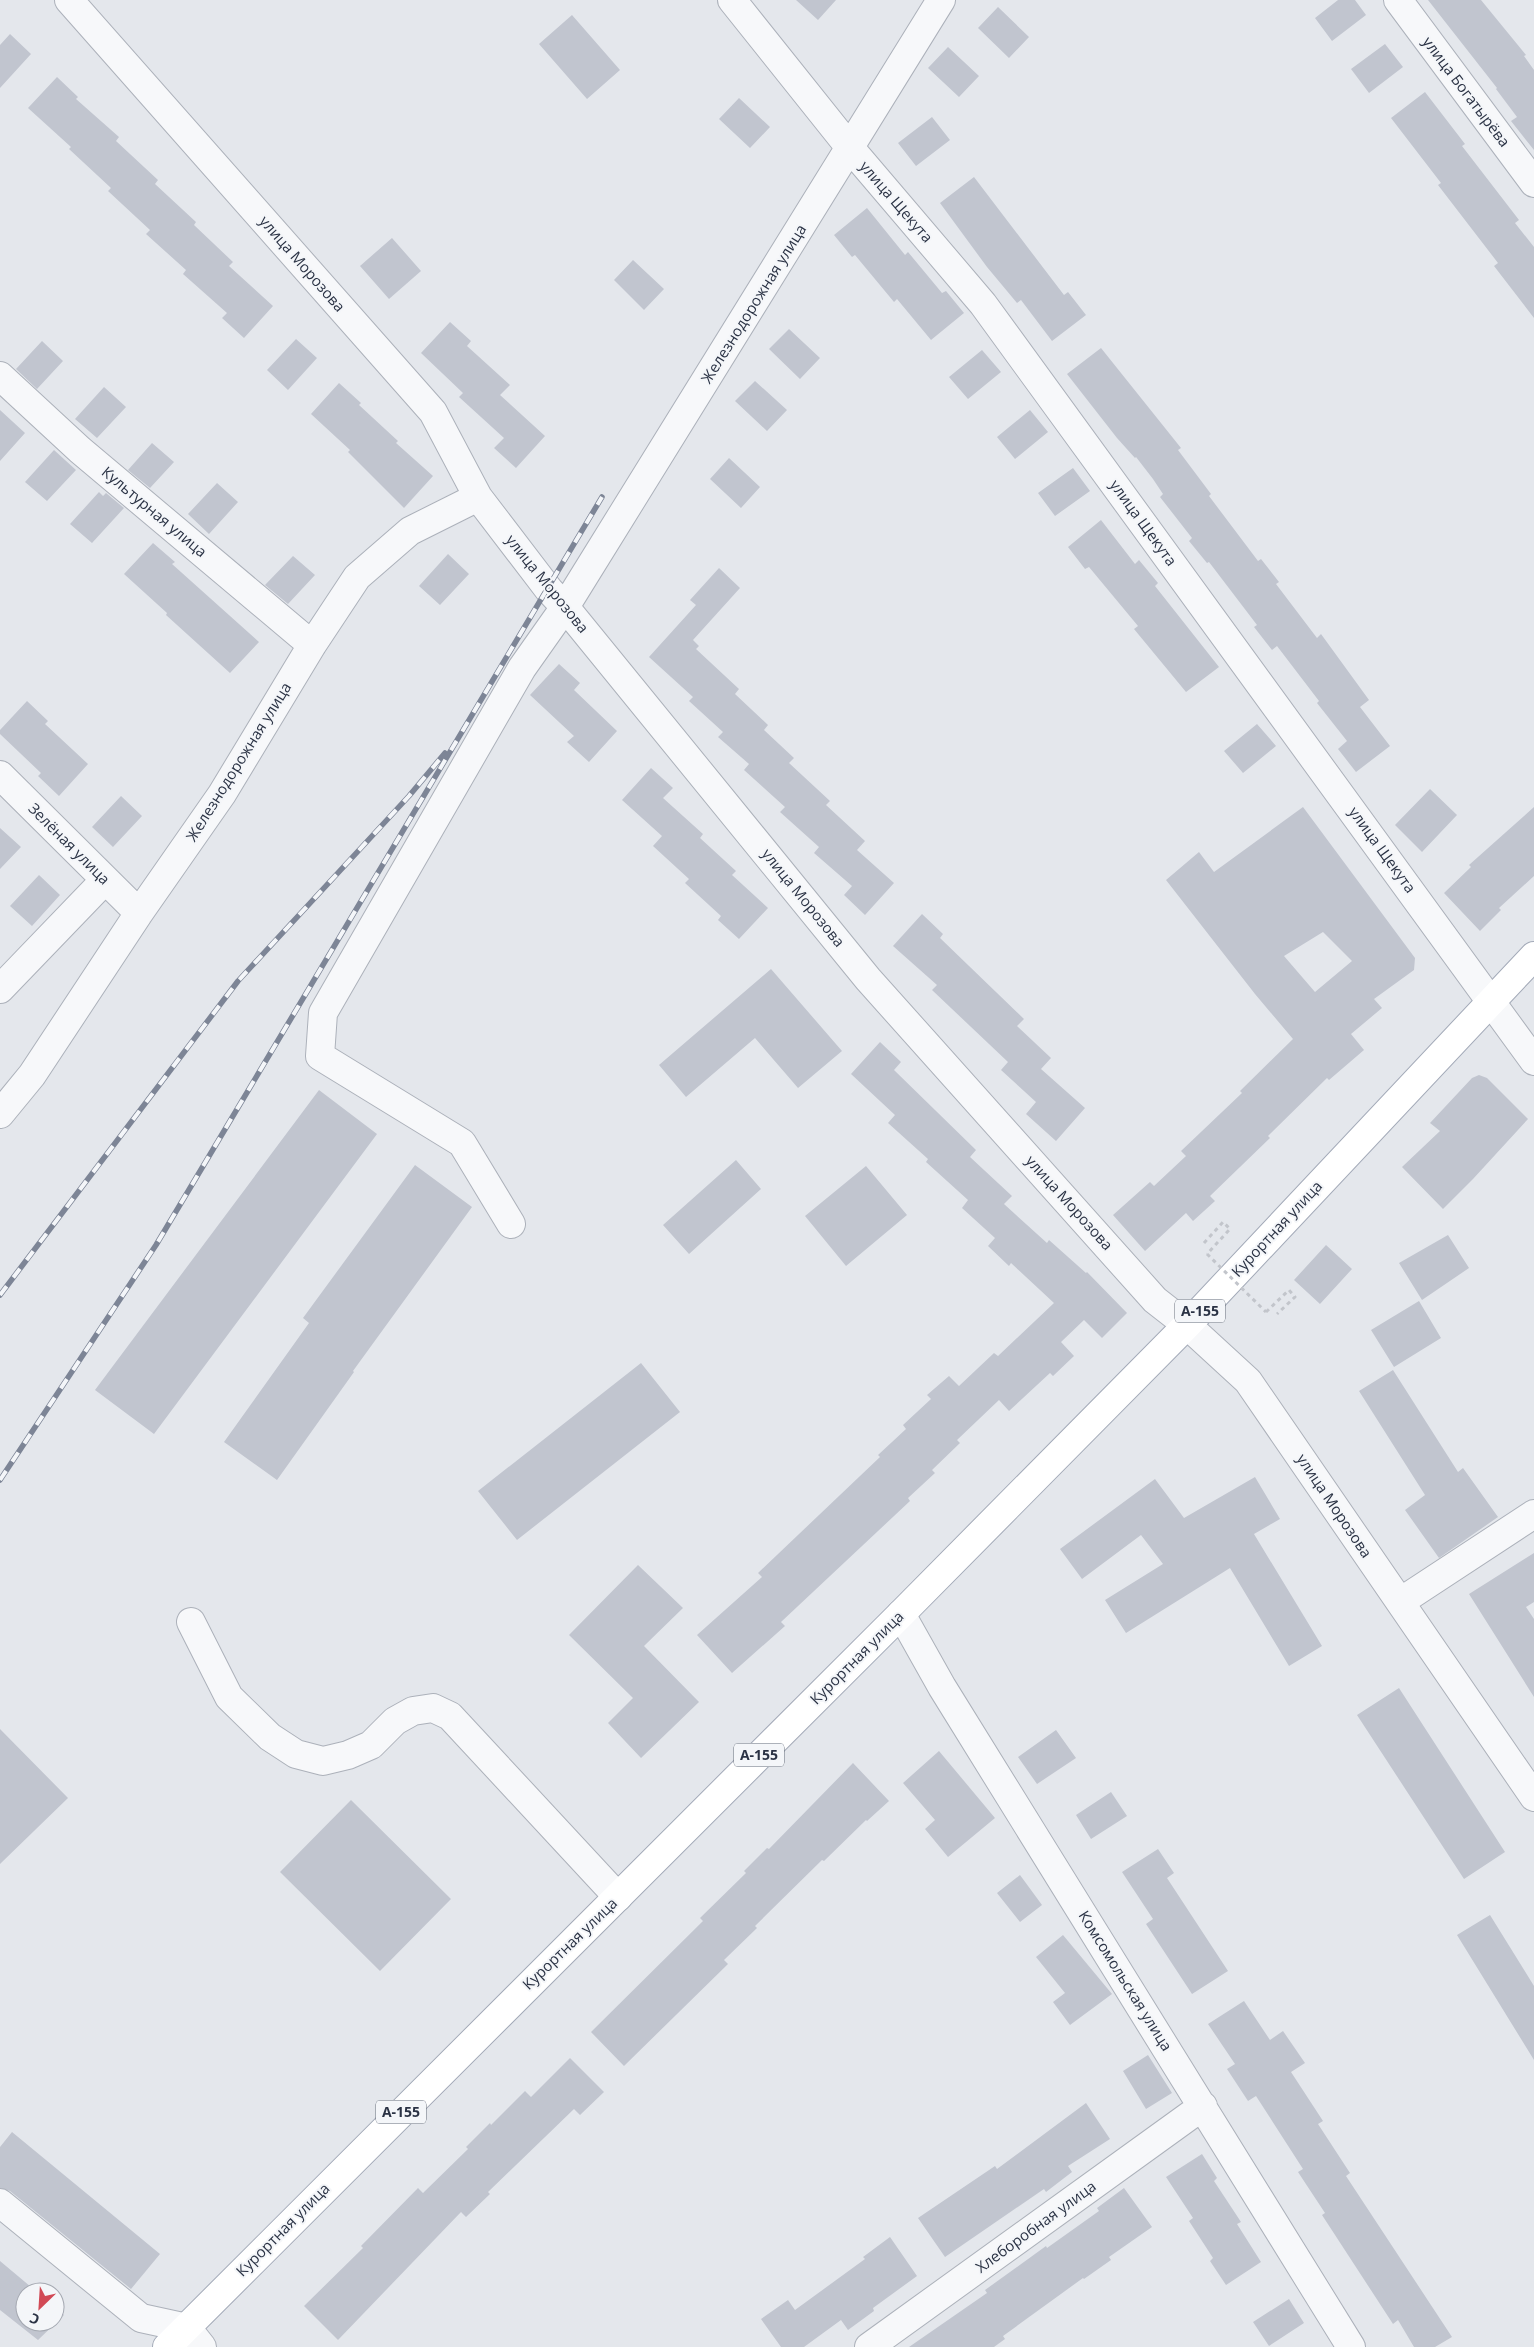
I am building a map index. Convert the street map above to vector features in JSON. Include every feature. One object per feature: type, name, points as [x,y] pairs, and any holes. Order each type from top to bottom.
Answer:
[{"type":"main road","name":"Курортная улица","points":[[167,2347],[194,2338],[618,1897],[1187,1325],[1534,956]]},
{"type":"street","name":"улица Морозова","points":[[69,0],[433,412],[478,497],[549,590],[566,607],[868,979],[1155,1300],[1187,1325],[1248,1381],[1534,1797]]},
{"type":"street","name":"улица Щекута","points":[[732,0],[851,149],[983,304],[1534,1061]]},
{"type":"street","name":"Железнодорожная улица","points":[[511,1224],[462,1143],[320,1056],[323,1013],[522,668],[566,607],[851,149],[941,0]]},
{"type":"street","name":"улица Богатырёва","points":[[1398,0],[1534,183]]},
{"type":"street","name":"Культурная улица","points":[[0,376],[80,450],[312,645]]},
{"type":"street","name":"Железнодорожная улица","points":[[0,1114],[32,1075],[139,913],[222,794],[312,645],[357,578],[410,531],[478,497]]},
{"type":"street","name":"Зелёная улица","points":[[0,775],[104,881],[139,913]]},
{"type":"street","points":[[0,989],[104,881]]},
{"type":"street","points":[[1400,1602],[1534,1514]]},
{"type":"street","name":"Комсомольская улица","points":[[901,1614],[948,1695],[1351,2347]]},
{"type":"street","points":[[191,1622],[229,1697],[270,1737],[296,1754],[323,1761],[348,1755],[371,1745],[395,1721],[413,1711],[433,1708],[450,1716],[618,1897]]},
{"type":"street","name":"Хлеборобная улица","points":[[869,2347],[1203,2106]]},
{"type":"street","points":[[0,2203],[141,2318],[194,2338]]},
{"type":"path","points":[[1204,1243],[1224,1222],[1230,1229],[1207,1254],[1266,1312],[1289,1290],[1296,1297],[1277,1314]]},
{"type":"building","points":[[796,0],[836,0],[818,20]]},
{"type":"building","points":[[1338,0],[1355,0],[1366,15],[1332,41],[1315,18]]},
{"type":"building","points":[[1428,0],[1481,0],[1526,55],[1524,56],[1534,70],[1534,150],[1511,121],[1517,117],[1497,88]]},
{"type":"building","points":[[998,7],[1029,37],[1009,58],[978,28]]},
{"type":"building","points":[[572,15],[620,70],[587,99],[539,44]]},
{"type":"building","points":[[10,34],[31,54],[0,88],[0,45]]},
{"type":"building","points":[[1385,44],[1403,67],[1369,93],[1351,69]]},
{"type":"building","points":[[948,47],[979,76],[959,97],[928,68]]},
{"type":"building","points":[[57,77],[78,97],[76,99],[119,137],[116,141],[158,180],[155,184],[196,222],[194,225],[233,262],[229,266],[273,306],[244,338],[222,318],[227,313],[183,274],[186,270],[146,234],[150,230],[108,191],[111,188],[69,149],[71,147],[28,108]]},
{"type":"building","points":[[1425,92],[1465,144],[1462,146],[1519,220],[1515,223],[1534,247],[1534,318],[1494,266],[1498,263],[1438,185],[1441,183],[1391,118]]},
{"type":"building","points":[[739,98],[770,127],[750,148],[719,119]]},
{"type":"building","points":[[932,117],[950,140],[916,166],[898,143]]},
{"type":"building","points":[[974,177],[1064,295],[1068,292],[1086,315],[1052,341],[1021,300],[1017,303],[987,267],[940,203]]},
{"type":"building","points":[[867,208],[905,255],[908,252],[942,293],[946,291],[964,313],[931,340],[897,299],[894,302],[855,255],[852,257],[834,235]]},
{"type":"building","points":[[392,238],[421,271],[389,299],[360,266]]},
{"type":"building","points":[[633,260],[664,289],[644,310],[614,280]]},
{"type":"building","points":[[450,322],[471,341],[467,346],[510,385],[500,395],[545,436],[516,468],[494,448],[504,438],[459,397],[463,393],[421,353]]},
{"type":"building","points":[[789,329],[820,358],[800,379],[769,349]]},
{"type":"building","points":[[296,339],[317,358],[288,390],[267,370]]},
{"type":"building","points":[[42,341],[63,361],[37,389],[16,369]]},
{"type":"building","points":[[1101,348],[1181,448],[1178,450],[1211,494],[1209,496],[1258,561],[1261,559],[1279,582],[1276,584],[1317,638],[1321,634],[1369,700],[1360,707],[1390,746],[1356,772],[1338,749],[1347,741],[1317,703],[1319,701],[1277,646],[1272,650],[1254,627],[1257,625],[1209,562],[1207,563],[1189,541],[1192,538],[1160,497],[1163,494],[1153,479],[1136,457],[1117,438],[1067,374]]},
{"type":"building","points":[[982,350],[1001,372],[968,399],[949,377]]},
{"type":"building","points":[[755,381],[787,410],[767,431],[735,401]]},
{"type":"building","points":[[339,383],[361,403],[359,405],[398,441],[396,443],[433,476],[404,508],[348,452],[350,450],[311,414]]},
{"type":"building","points":[[104,387],[126,407],[97,438],[75,419]]},
{"type":"building","points":[[0,410],[25,433],[0,461]]},
{"type":"building","points":[[1030,410],[1048,432],[1015,459],[997,437]]},
{"type":"building","points":[[152,443],[174,462],[150,488],[128,470]]},
{"type":"building","points":[[54,450],[76,470],[47,501],[25,482]]},
{"type":"building","points":[[729,458],[760,487],[741,508],[710,479]]},
{"type":"building","points":[[1073,468],[1090,491],[1055,516],[1038,493]]},
{"type":"building","points":[[217,483],[238,502],[209,534],[188,514]]},
{"type":"building","points":[[99,492],[103,496],[106,493],[124,508],[92,543],[70,524]]},
{"type":"building","points":[[1101,520],[1135,564],[1139,560],[1158,583],[1155,586],[1219,667],[1186,692],[1134,629],[1138,626],[1089,567],[1085,569],[1068,547]]},
{"type":"building","points":[[153,543],[175,562],[172,564],[259,642],[230,673],[124,574]]},
{"type":"building","points":[[448,554],[469,574],[440,605],[419,586]]},
{"type":"building","points":[[293,556],[315,575],[288,604],[265,585]]},
{"type":"building","points":[[719,568],[740,588],[693,640],[699,646],[696,649],[739,689],[735,694],[768,725],[764,730],[794,758],[789,763],[830,801],[826,805],[865,841],[857,850],[894,883],[865,915],[844,895],[852,886],[814,853],[819,847],[780,812],[785,807],[744,770],[749,764],[718,737],[723,732],[689,701],[693,697],[649,657],[696,605],[690,600]]},
{"type":"building","points":[[559,664],[580,683],[574,690],[617,731],[589,762],[567,742],[574,736],[530,695]]},
{"type":"building","points":[[27,701],[48,721],[45,724],[88,764],[59,796],[38,776],[41,773],[0,734],[0,730]]},
{"type":"building","points":[[1257,724],[1276,746],[1243,773],[1224,751]]},
{"type":"building","points":[[651,768],[673,788],[663,798],[703,834],[700,838],[736,871],[732,875],[768,908],[739,939],[718,920],[721,916],[685,883],[689,879],[653,846],[662,836],[622,800]]},
{"type":"building","points":[[1430,789],[1457,815],[1422,852],[1395,825]]},
{"type":"building","points":[[121,796],[142,816],[113,847],[92,827]]},
{"type":"building","points":[[1303,807],[1415,958],[1414,970],[1374,999],[1382,1008],[1351,1034],[1364,1050],[1329,1080],[1327,1078],[1268,1136],[1270,1138],[1210,1196],[1215,1201],[1193,1221],[1186,1213],[1145,1251],[1113,1215],[1150,1182],[1154,1186],[1186,1156],[1181,1151],[1242,1093],[1240,1091],[1293,1039],[1255,994],[1166,880],[1199,852],[1214,872]],"holes":[[[1323,932],[1352,961],[1315,992],[1284,956]]]},
{"type":"building","points":[[1534,807],[1534,876],[1499,908],[1501,910],[1480,931],[1444,893],[1471,867],[1469,865]]},
{"type":"building","points":[[0,828],[21,847],[0,869]]},
{"type":"building","points":[[39,875],[60,895],[32,926],[10,906]]},
{"type":"building","points":[[922,914],[943,934],[940,938],[1024,1019],[1017,1026],[1051,1058],[1041,1069],[1085,1108],[1056,1141],[1026,1114],[1036,1102],[1001,1070],[1008,1062],[932,990],[937,985],[893,946]]},
{"type":"building","points":[[771,969],[842,1051],[798,1088],[755,1038],[686,1097],[659,1065]]},
{"type":"building","points":[[880,1042],[901,1062],[894,1070],[976,1150],[970,1157],[1012,1196],[1004,1204],[1047,1243],[1049,1240],[1087,1272],[1127,1313],[1102,1338],[1084,1320],[1061,1342],[1074,1356],[1053,1376],[1050,1373],[1009,1411],[999,1400],[957,1440],[960,1443],[932,1470],[935,1473],[908,1498],[910,1501],[781,1622],[785,1626],[732,1673],[697,1635],[762,1577],[758,1573],[880,1457],[878,1455],[906,1429],[903,1425],[931,1399],[927,1395],[949,1376],[959,1386],[994,1353],[998,1356],[1054,1303],[1011,1263],[1009,1266],[988,1246],[995,1238],[962,1208],[968,1200],[926,1162],[928,1159],[888,1123],[895,1115],[851,1074]]},
{"type":"building","points":[[1479,1075],[1487,1078],[1528,1119],[1443,1209],[1402,1167],[1440,1131],[1430,1123],[1472,1078]]},
{"type":"building","points":[[319,1090],[377,1134],[154,1434],[95,1390]]},
{"type":"building","points":[[736,1160],[761,1189],[689,1254],[663,1225]]},
{"type":"building","points":[[415,1165],[472,1207],[353,1371],[277,1480],[224,1442],[309,1323],[303,1318]]},
{"type":"building","points":[[866,1166],[907,1215],[846,1266],[805,1216]]},
{"type":"building","points":[[1448,1235],[1469,1268],[1422,1300],[1399,1263]]},
{"type":"building","points":[[1326,1245],[1352,1269],[1320,1304],[1294,1280]]},
{"type":"building","points":[[1419,1301],[1441,1338],[1394,1367],[1371,1330]]},
{"type":"building","points":[[641,1363],[680,1412],[517,1540],[478,1491]]},
{"type":"building","points":[[1393,1370],[1458,1472],[1463,1468],[1498,1517],[1439,1558],[1405,1510],[1425,1495],[1359,1391]]},
{"type":"building","points":[[1255,1477],[1280,1519],[1254,1534],[1322,1646],[1289,1666],[1230,1568],[1126,1633],[1105,1600],[1163,1564],[1141,1535],[1082,1579],[1060,1549],[1155,1479],[1184,1518]]},
{"type":"building","points":[[1534,1553],[1534,1602],[1526,1607],[1534,1619],[1534,1697],[1469,1594]]},
{"type":"building","points":[[638,1565],[683,1608],[644,1646],[699,1702],[641,1758],[608,1723],[633,1698],[569,1635]]},
{"type":"building","points":[[1399,1688],[1505,1852],[1464,1879],[1357,1715]]},
{"type":"building","points":[[0,1729],[68,1798],[0,1864]]},
{"type":"building","points":[[1056,1730],[1076,1758],[1037,1784],[1018,1757]]},
{"type":"building","points":[[939,1751],[995,1818],[948,1857],[925,1829],[935,1820],[903,1783]]},
{"type":"building","points":[[853,1763],[889,1801],[866,1820],[824,1861],[822,1860],[755,1926],[757,1928],[724,1960],[728,1964],[624,2066],[591,2032],[703,1921],[700,1918],[746,1873],[744,1871],[767,1848],[769,1849]]},
{"type":"building","points":[[1111,1792],[1127,1816],[1091,1839],[1076,1815]]},
{"type":"building","points":[[351,1800],[451,1899],[380,1971],[280,1872]]},
{"type":"building","points":[[1158,1849],[1174,1873],[1167,1878],[1228,1971],[1192,1994],[1146,1924],[1153,1919],[1122,1872]]},
{"type":"building","points":[[1020,1875],[1042,1905],[1020,1922],[997,1893]]},
{"type":"building","points":[[1490,1915],[1534,1986],[1534,2060],[1457,1935]]},
{"type":"building","points":[[1063,1935],[1112,1994],[1070,2025],[1053,2002],[1065,1993],[1036,1957]]},
{"type":"building","points":[[1244,2001],[1270,2040],[1283,2031],[1305,2063],[1291,2072],[1323,2121],[1318,2124],[1350,2173],[1346,2176],[1452,2337],[1435,2347],[1414,2347],[1398,2320],[1393,2324],[1322,2215],[1325,2213],[1298,2172],[1303,2169],[1256,2096],[1248,2101],[1227,2069],[1235,2064],[1208,2024]]},
{"type":"building","points":[[1148,2055],[1172,2093],[1146,2109],[1123,2071]]},
{"type":"building","points":[[570,2058],[604,2092],[580,2115],[574,2109],[488,2192],[490,2194],[466,2217],[461,2212],[338,2340],[304,2306],[363,2248],[361,2246],[418,2188],[423,2193],[468,2149],[466,2147],[490,2123],[491,2125],[525,2091],[531,2097]]},
{"type":"building","points":[[1086,2103],[1110,2139],[1068,2166],[1072,2172],[1046,2192],[1044,2189],[945,2257],[918,2218],[995,2166],[997,2169]]},
{"type":"building","points":[[12,2132],[160,2254],[131,2289],[10,2191],[0,2188],[0,2147]]},
{"type":"building","points":[[1202,2154],[1217,2178],[1214,2181],[1241,2222],[1237,2224],[1261,2262],[1226,2285],[1210,2261],[1213,2258],[1189,2221],[1193,2218],[1166,2177]]},
{"type":"building","points":[[1124,2188],[1152,2227],[1109,2257],[1111,2260],[1003,2336],[1005,2339],[994,2347],[909,2347],[987,2293],[985,2290],[1046,2246],[1047,2248],[1099,2211],[1097,2208]]},
{"type":"building","points":[[890,2237],[917,2276],[873,2308],[874,2311],[848,2330],[841,2320],[804,2347],[781,2347],[761,2319],[788,2300],[795,2310],[865,2259],[863,2257]]},
{"type":"building","points":[[0,2261],[25,2282],[15,2282],[15,2322],[0,2310]]},
{"type":"building","points":[[1289,2299],[1304,2323],[1269,2346],[1253,2322]]},
{"type":"building","points":[[28,2332],[46,2332],[38,2340]]},
{"type":"railway","points":[[0,1480],[156,1245],[602,497]]},
{"type":"railway","points":[[0,1295],[238,981],[409,796],[445,753]]}]
